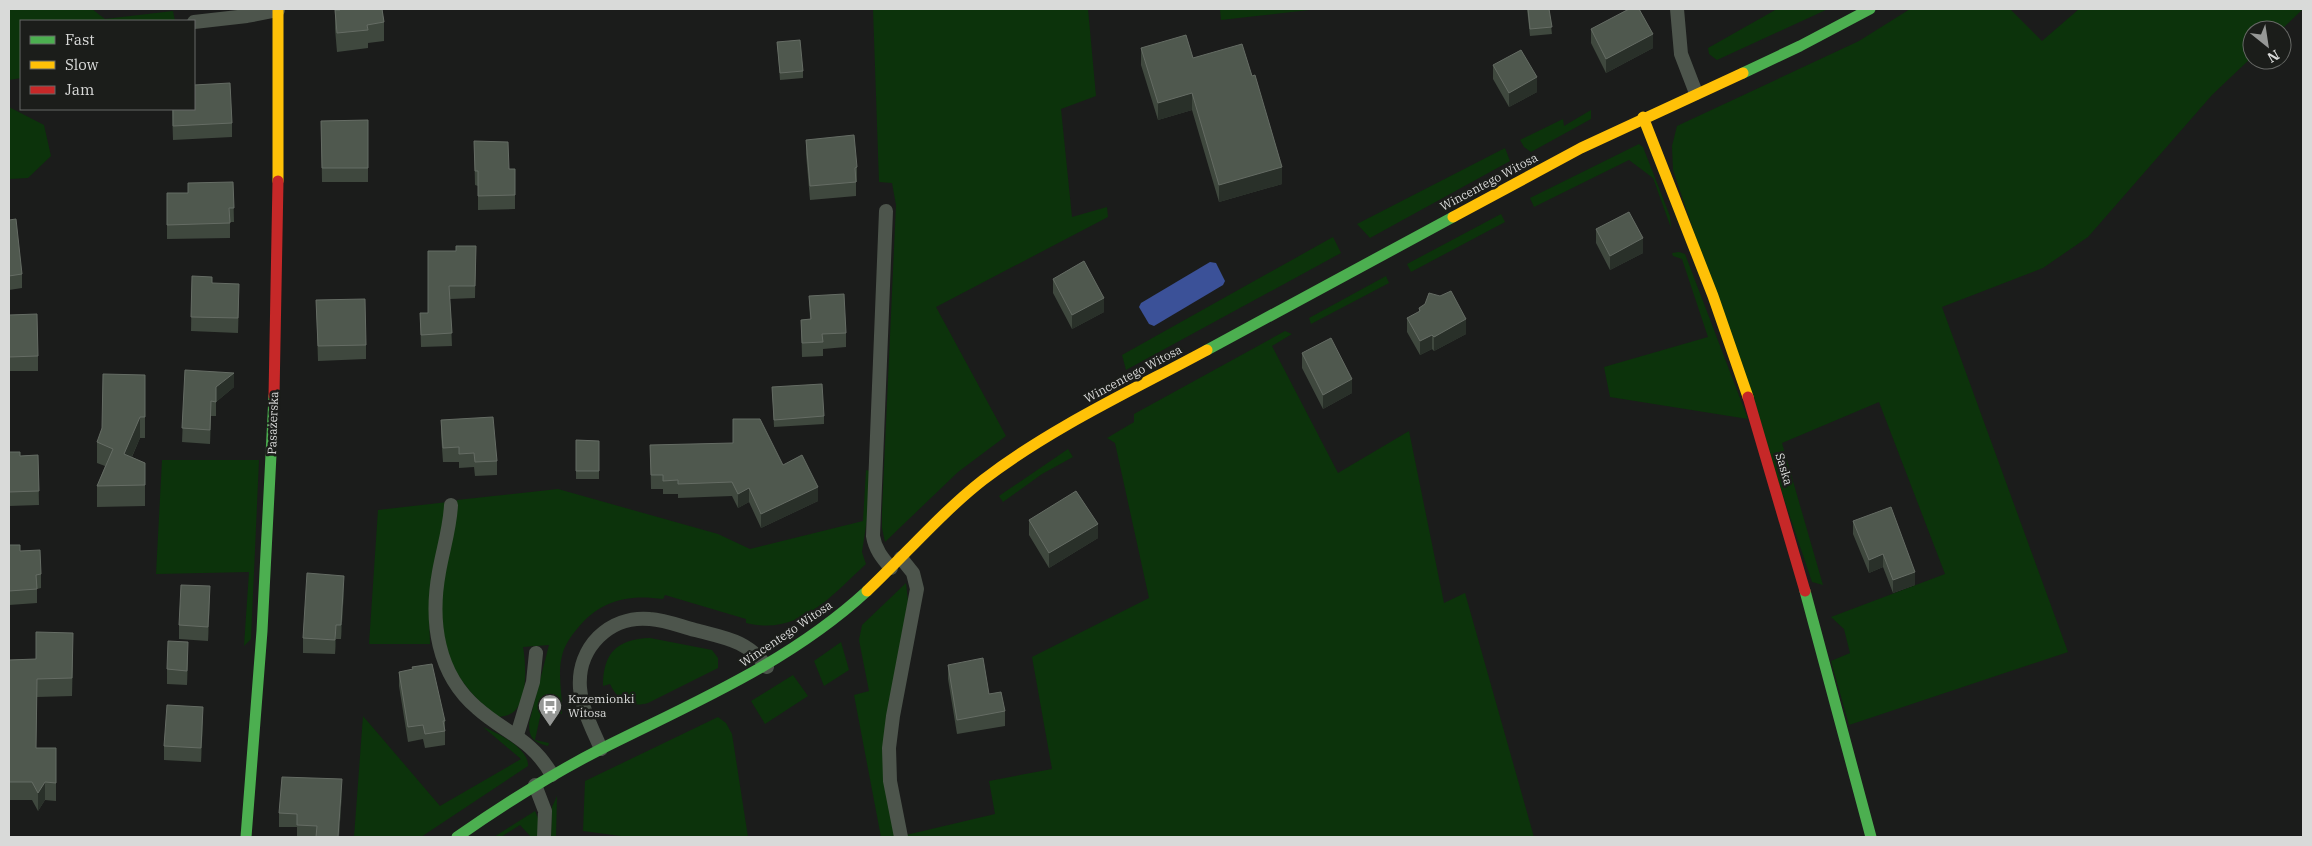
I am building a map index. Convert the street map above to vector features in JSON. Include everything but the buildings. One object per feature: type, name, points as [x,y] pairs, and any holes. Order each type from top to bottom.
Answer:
[{"type":"street","name":"Pasażerska","points":[[246,837],[258,711],[273,428],[279,142],[277,9]]},
{"type":"street","name":"Wincentego Witosa","points":[[457,837],[552,775],[767,667],[847,610],[937,522],[984,480],[1060,429],[1581,148],[1811,40],[1870,9]]},
{"type":"street","name":"Saska","points":[[1644,117],[1699,256],[1751,405],[1777,492],[1871,837]]},
{"type":"lane","points":[[195,22],[247,16],[277,9]]},
{"type":"lane","points":[[1677,9],[1681,54],[1696,93]]},
{"type":"lane","points":[[886,211],[873,536],[874,545],[879,554],[913,573],[917,589],[893,716],[889,748],[890,781],[901,837]]},
{"type":"lane","points":[[451,505],[448,538],[439,573],[436,600],[435,626],[440,649],[462,694],[491,719],[518,736],[543,760],[552,775]]},
{"type":"lane","points":[[601,749],[584,707],[580,690],[580,672],[583,658],[590,644],[616,624],[634,619],[649,619],[741,643],[758,654],[767,667]]},
{"type":"lane","points":[[518,736],[533,682],[536,653]]},
{"type":"lane","points":[[535,785],[545,812],[544,837]]},
{"type":"green space","points":[[9,9],[92,9],[105,19],[173,11],[175,20],[20,20],[20,78],[9,80]]},
{"type":"green space","points":[[873,9],[1088,9],[1096,96],[1061,109],[1072,217],[1107,207],[1108,217],[936,307],[1006,436],[958,472],[885,542],[882,528],[882,511],[896,205],[892,183],[879,182]]},
{"type":"green space","points":[[1220,9],[1318,9],[1221,20]]},
{"type":"green space","points":[[1777,9],[1828,9],[1717,60],[1709,54],[1708,48]]},
{"type":"green space","points":[[1910,9],[2010,9],[2042,41],[2079,9],[2303,9],[2291,20],[2242,20],[2242,66],[2212,95],[2088,237],[2043,268],[1942,307],[2068,652],[1849,725],[1831,661],[1850,653],[1844,629],[1831,617],[1945,574],[1879,402],[1782,443],[1823,585],[1812,582],[1673,170],[1672,146],[1677,126],[1859,41]]},
{"type":"green space","points":[[9,107],[44,125],[51,156],[28,178],[9,179]]},
{"type":"green space","points":[[1591,110],[1591,119],[1531,152],[1524,147],[1520,140],[1563,119],[1564,126]]},
{"type":"green space","points":[[1639,144],[1643,147],[1670,216],[1671,228],[1653,178],[1629,160],[1534,207],[1530,198]]},
{"type":"green space","points":[[1505,148],[1510,161],[1370,238],[1357,224]]},
{"type":"green space","points":[[1501,214],[1505,222],[1411,272],[1407,264]]},
{"type":"green space","points":[[1333,237],[1341,253],[1126,370],[1122,355]]},
{"type":"green space","points":[[1679,252],[1685,254],[1748,419],[1610,397],[1604,367],[1708,337],[1682,259],[1673,256],[1672,253]]},
{"type":"green space","points":[[1386,276],[1389,283],[1311,324],[1309,318]]},
{"type":"green space","points":[[1285,331],[1292,334],[1272,346],[1338,473],[1409,431],[1444,603],[1465,593],[1534,837],[906,837],[906,835],[995,814],[989,781],[1052,769],[1032,657],[1149,598],[1115,443],[1107,438],[1134,422],[1134,414]]},
{"type":"green space","points":[[1068,449],[1073,457],[1042,474],[1003,502],[999,496]]},
{"type":"green space","points":[[162,460],[259,460],[251,639],[244,646],[249,572],[156,574]]},
{"type":"green space","points":[[866,470],[870,471],[867,519],[862,552],[866,564],[840,589],[812,611],[798,619],[782,624],[765,626],[746,623],[746,619],[665,595],[663,599],[626,599],[605,605],[586,619],[572,635],[564,649],[560,670],[562,714],[542,708],[535,740],[549,743],[548,746],[539,743],[533,739],[529,723],[549,645],[523,647],[525,683],[523,693],[516,709],[506,716],[499,717],[485,706],[473,694],[453,666],[442,634],[440,599],[457,500],[558,489],[718,534],[750,549],[863,521]]},
{"type":"green space","points":[[448,502],[429,614],[430,644],[369,644],[378,510]]},
{"type":"green space","points":[[906,583],[908,601],[887,715],[895,837],[881,837],[854,695],[869,691],[859,640],[862,625]]},
{"type":"green space","points":[[650,638],[712,650],[718,658],[718,668],[648,703],[636,704],[625,701],[616,694],[610,684],[603,686],[609,657],[614,650],[629,641]]},
{"type":"green space","points":[[841,642],[849,670],[824,686],[814,661]]},
{"type":"green space","points":[[793,675],[808,696],[765,724],[751,701]]},
{"type":"green space","points":[[363,716],[440,806],[521,759],[483,727],[518,747],[527,759],[528,766],[421,837],[354,837]]},
{"type":"green space","points":[[718,717],[726,723],[732,734],[748,837],[628,837],[583,831],[585,781]]},
{"type":"green space","points":[[557,796],[556,837],[551,837],[552,807]]},
{"type":"green space","points":[[535,811],[538,818],[539,837],[531,837],[520,825],[501,837],[494,837]]},
{"type":"water","points":[[1210,262],[1216,263],[1225,281],[1223,285],[1154,326],[1149,324],[1139,307],[1141,303]]},
{"type":"traffic: fast","points":[[1743,73],[1800,46],[1870,9]]},
{"type":"traffic: fast","points":[[1207,350],[1453,217]]},
{"type":"traffic: fast","points":[[246,837],[262,631],[274,396]]},
{"type":"traffic: fast","points":[[457,837],[510,801],[565,768],[707,697],[774,660],[806,639],[867,591]]},
{"type":"traffic: fast","points":[[1805,591],[1871,837]]},
{"type":"traffic: slow","points":[[278,10],[278,181]]},
{"type":"traffic: slow","points":[[1453,217],[1581,148],[1743,73]]},
{"type":"traffic: slow","points":[[1643,117],[1713,296],[1748,397]]},
{"type":"traffic: slow","points":[[867,591],[953,506],[1009,461],[1092,411],[1207,350]]},
{"type":"traffic: jam","points":[[274,396],[278,181]]},
{"type":"traffic: jam","points":[[1748,397],[1805,591]]},
{"type":"place","name":"Krzemionki Witosa","points":[[550,727]]}]
